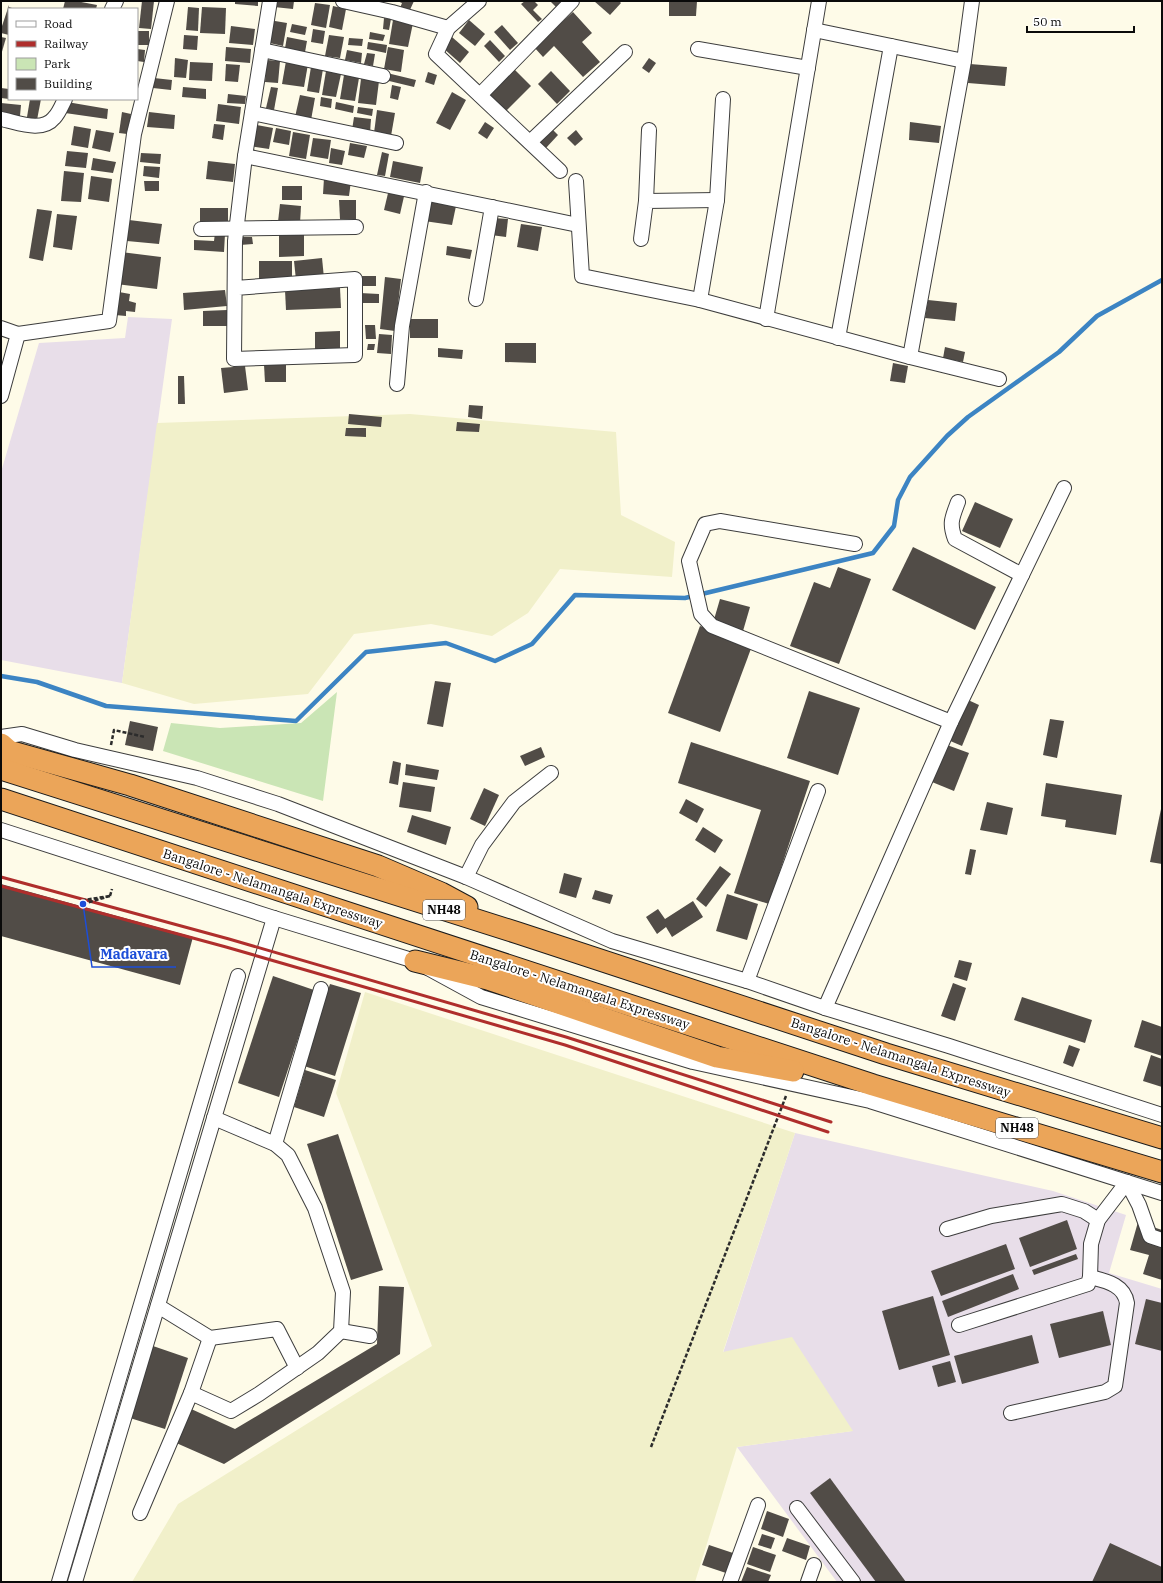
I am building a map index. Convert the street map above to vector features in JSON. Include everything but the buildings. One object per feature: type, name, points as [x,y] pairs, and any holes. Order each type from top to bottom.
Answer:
[{"type":"highway","points":[[1,744],[9,752],[130,785],[378,866],[440,893],[518,933]]},
{"type":"highway","name":"Bangalore - Nelamangala Expressway","points":[[1,769],[518,933],[886,1054],[1162,1138]]},
{"type":"highway","name":"Bangalore - Nelamangala Expressway","points":[[1,799],[873,1085],[1162,1172]]},
{"type":"highway","points":[[415,961],[488,979],[717,1057],[873,1085]]},
{"type":"street","points":[[1,328],[18,334],[109,321],[134,134],[167,1]]},
{"type":"street","points":[[235,288],[355,279],[355,355],[234,359],[235,288],[237,230],[245,156],[270,1]]},
{"type":"street","points":[[343,1],[392,12],[448,28]]},
{"type":"street","points":[[479,1],[448,28],[436,54],[560,171]]},
{"type":"street","points":[[480,95],[572,1]]},
{"type":"street","points":[[766,319],[819,1]]},
{"type":"street","points":[[910,357],[964,60],[972,1]]},
{"type":"street","points":[[814,30],[964,60]]},
{"type":"street","points":[[838,338],[891,46]]},
{"type":"street","points":[[698,49],[808,68]]},
{"type":"street","points":[[262,50],[383,76]]},
{"type":"street","points":[[530,142],[625,52]]},
{"type":"street","points":[[700,300],[717,200],[723,99]]},
{"type":"street","points":[[1,119],[35,126],[46,125],[55,118],[64,100]]},
{"type":"street","points":[[252,114],[396,143]]},
{"type":"street","points":[[641,239],[646,201],[649,130]]},
{"type":"street","points":[[245,156],[426,192],[578,225]]},
{"type":"street","points":[[576,181],[582,276],[700,300],[766,319],[999,379]]},
{"type":"street","points":[[397,384],[402,326],[426,192]]},
{"type":"street","points":[[646,201],[717,200]]},
{"type":"street","points":[[476,298],[492,207]]},
{"type":"street","points":[[201,229],[237,230],[356,227]]},
{"type":"street","points":[[1,396],[18,334]]},
{"type":"street","points":[[825,1008],[951,722],[1064,488]]},
{"type":"street","points":[[958,502],[951,519],[955,539],[1022,576]]},
{"type":"street","points":[[855,544],[720,521],[705,524],[689,561],[701,614],[712,626],[951,722]]},
{"type":"street","points":[[1,737],[22,734],[75,750],[197,778],[278,804],[466,877],[612,942],[747,981],[825,1008],[1162,1115]]},
{"type":"street","points":[[466,877],[482,845],[514,802],[551,773]]},
{"type":"street","points":[[747,981],[818,791]]},
{"type":"street","points":[[1,830],[274,918],[415,961],[481,997],[693,1062],[870,1101],[1162,1193]]},
{"type":"street","points":[[75,1582],[274,918]]},
{"type":"street","points":[[59,1582],[238,976]]},
{"type":"street","points":[[275,1144],[321,989]]},
{"type":"street","points":[[191,1393],[231,1411],[259,1394],[318,1353],[341,1331],[343,1292],[315,1208],[288,1155],[275,1144],[214,1118]]},
{"type":"street","points":[[958,1325],[1086,1285],[1090,1277],[1091,1244],[1098,1220],[1128,1182]]},
{"type":"street","points":[[1128,1182],[1139,1205],[1150,1236],[1162,1240]]},
{"type":"street","points":[[947,1229],[991,1216],[1062,1204],[1084,1211],[1098,1220]]},
{"type":"street","points":[[1011,1413],[1105,1392],[1115,1386],[1127,1302],[1126,1295],[1121,1289],[1110,1283],[1090,1277]]},
{"type":"street","points":[[158,1306],[210,1338],[277,1329],[297,1368]]},
{"type":"street","points":[[341,1331],[370,1336]]},
{"type":"street","points":[[140,1513],[191,1393],[210,1338]]},
{"type":"street","points":[[730,1582],[758,1505]]},
{"type":"street","points":[[797,1508],[853,1582]]},
{"type":"street","points":[[808,1582],[814,1565]]},
{"type":"path","points":[[108,758],[114,730],[145,737]]},
{"type":"path","points":[[110,896],[112,889]]},
{"type":"path","points":[[110,896],[103,898],[83,904],[84,900],[110,896]]},
{"type":"path","points":[[651,1448],[790,1084]]},
{"type":"shaded area","points":[[128,317],[172,319],[122,683],[1,660],[1,472],[39,343],[125,338]]},
{"type":"shaded area","points":[[795,1133],[1053,1191],[1126,1215],[1109,1273],[1162,1289],[1162,1582],[837,1582],[737,1447],[852,1431],[723,1353]]},
{"type":"green space","points":[[410,414],[616,432],[621,515],[675,542],[672,577],[560,569],[528,613],[492,636],[431,624],[354,634],[308,694],[194,704],[122,683],[157,423]]},
{"type":"green space","points":[[337,692],[323,801],[163,751],[171,723],[220,728],[301,723]]},
{"type":"green space","points":[[365,992],[795,1133],[723,1352],[792,1337],[853,1431],[737,1447],[695,1582],[132,1582],[178,1504],[432,1346],[336,1093]]},
{"type":"waterway","points":[[1,676],[37,682],[106,706],[296,721],[366,652],[446,643],[495,661],[532,644],[575,595],[685,598],[873,553],[894,526],[898,500],[910,477],[947,436],[968,417],[1059,352],[1097,316],[1162,280]]},
{"type":"railway","points":[[1,877],[229,939],[566,1037],[831,1122]]},
{"type":"railway","points":[[1,886],[226,947],[565,1045],[828,1132]]},
{"type":"place","name":"Madavara","points":[[83,904]]}]
